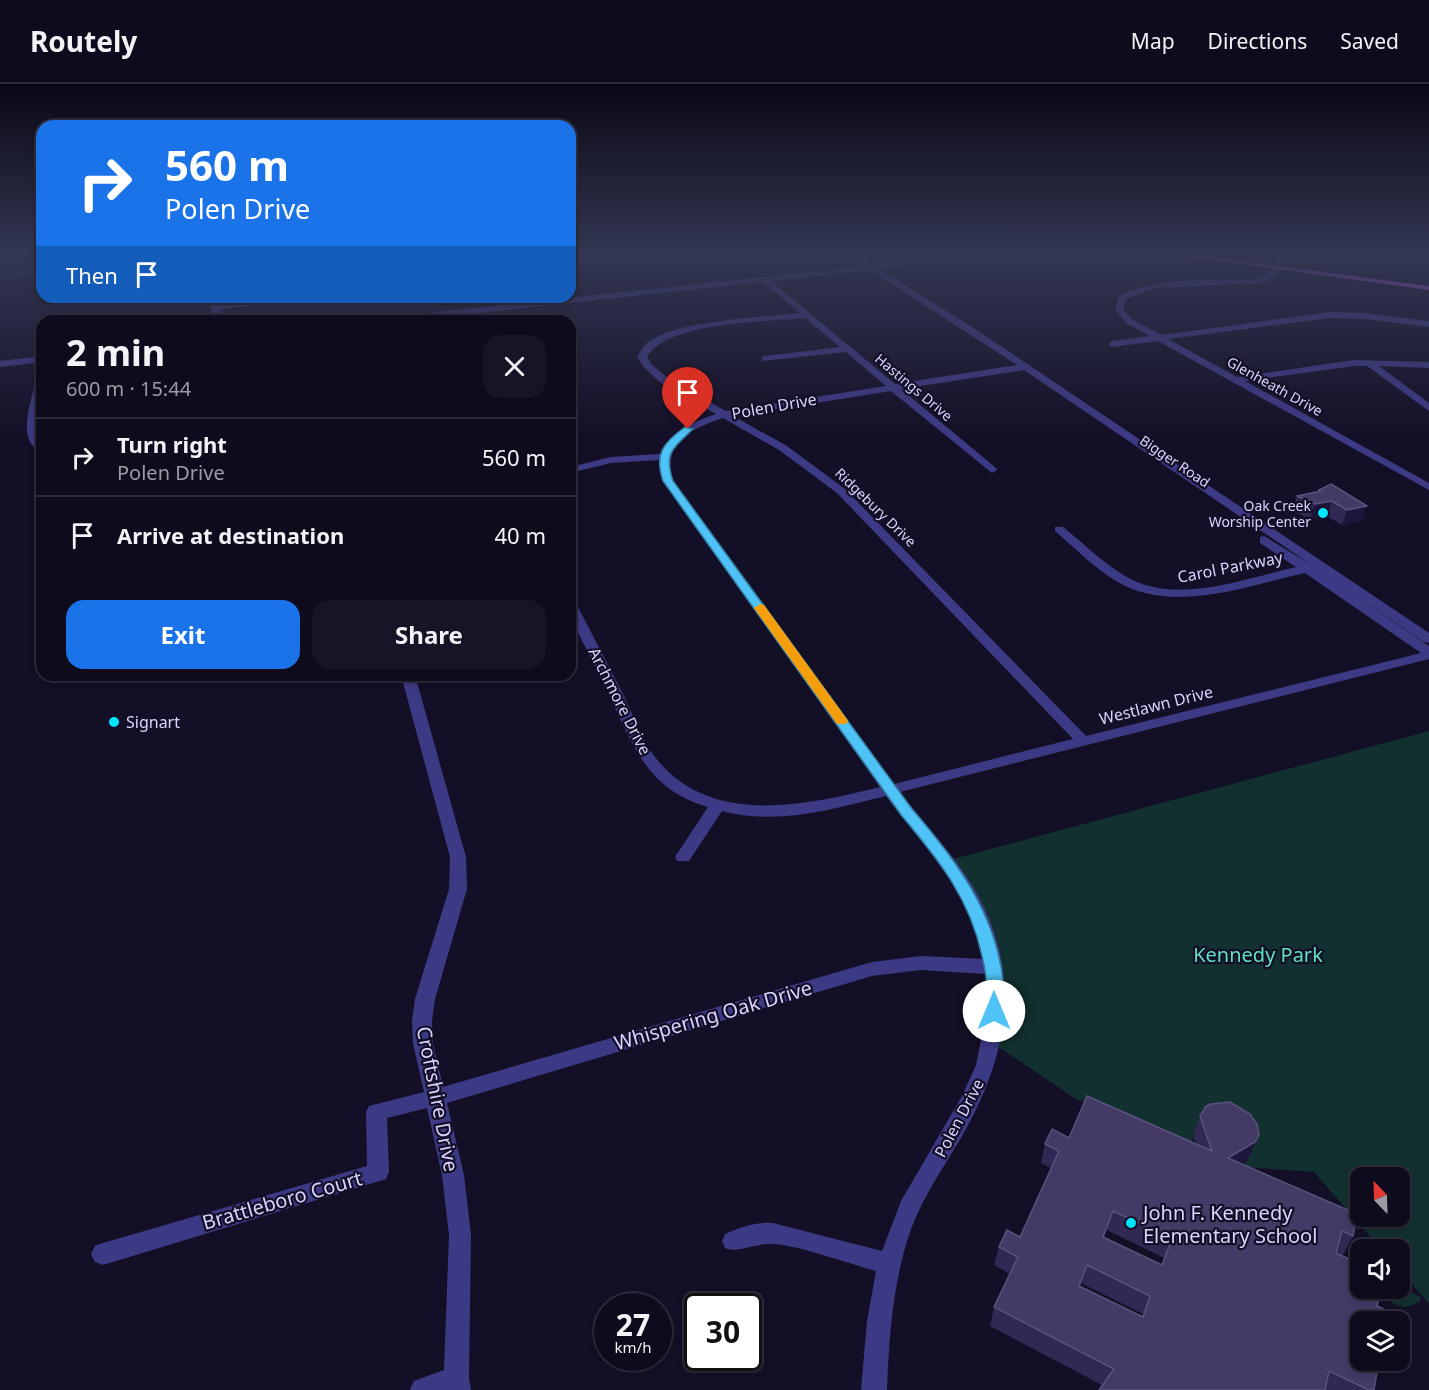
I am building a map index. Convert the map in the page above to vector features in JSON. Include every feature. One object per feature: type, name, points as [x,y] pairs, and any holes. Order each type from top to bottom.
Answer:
[{"type":"street","name":"Hastings Drive","points":[[808,315],[992,470]]},
{"type":"street","name":"Ridgebury Drive","points":[[808,315],[681,330],[659,338],[644,350],[643,360],[654,372],[682,393],[783,448],[841,491],[1083,741]]},
{"type":"street","name":"Bigger Road","points":[[938,315],[1429,639]]},
{"type":"street","name":"Glenheath Drive","points":[[1124,315],[1160,338],[1429,487]]},
{"type":"street","points":[[1112,344],[1330,315],[1372,316],[1429,324]]},
{"type":"street","points":[[765,359],[847,349]]},
{"type":"street","points":[[0,364],[36,361]]},
{"type":"street","points":[[1236,380],[1367,362],[1429,365]]},
{"type":"street","points":[[1367,362],[1429,408]]},
{"type":"street","name":"Bigger Road","points":[[1020,368],[1429,654]]},
{"type":"street","name":"Polen Drive","points":[[874,1390],[876,1340],[890,1264],[909,1208],[979,1084],[993,1030],[996,993],[993,967],[984,929],[965,888],[668,481],[663,466],[663,457],[670,444],[688,429],[723,415],[1020,368]]},
{"type":"street","points":[[36,407],[31,432],[36,444]]},
{"type":"street","points":[[576,468],[611,459],[663,457]]},
{"type":"street","name":"Carol Parkway","points":[[1059,528],[1119,578],[1138,588],[1161,594],[1186,595],[1320,565]]},
{"type":"street","name":"Archmore Drive","points":[[576,615],[650,762],[672,783],[717,806],[756,812],[798,811],[892,790]]},
{"type":"street","name":"Westlawn Drive","points":[[892,790],[1429,654]]},
{"type":"street","name":"Croftshire Drive","points":[[410,681],[458,857],[458,889],[425,999],[422,1021],[423,1043],[453,1175],[460,1235],[457,1384]]},
{"type":"street","points":[[682,857],[717,806]]},
{"type":"street","name":"Whispering Oak Drive","points":[[437,1097],[872,969],[921,963],[993,967]]},
{"type":"street","name":"Brattleboro Court","points":[[103,1254],[378,1173],[376,1112],[437,1097]]},
{"type":"street","points":[[733,1241],[747,1235],[779,1233],[890,1264]]},
{"type":"street","points":[[423,1390],[457,1384]]},
{"type":"green space","name":"Kennedy Park","points":[[1429,731],[1429,1304],[1410,1282],[1410,1239],[1372,1239],[1362,1227],[1410,1227],[1410,1167],[1350,1167],[1350,1213],[1314,1172],[1243,1167],[1238,1171],[1247,1161],[1195,1130],[1190,1150],[1076,1099],[991,1042],[993,967],[946,861]]},
{"type":"green space","points":[[1410,1292],[1421,1297],[1420,1301],[1414,1305],[1403,1307],[1389,1300],[1410,1299]]},
{"type":"building","points":[[1331,484],[1367,506],[1347,510],[1332,501],[1315,504],[1297,496],[1321,491],[1319,490]]},
{"type":"building","name":"John F. Kennedy Elementary School","points":[[1087,1096],[1212,1151],[1200,1116],[1206,1106],[1230,1102],[1250,1114],[1257,1124],[1259,1135],[1255,1142],[1228,1158],[1350,1211],[1350,1227],[1355,1227],[1353,1236],[1342,1231],[1336,1253],[1350,1259],[1350,1299],[1379,1299],[1377,1306],[1388,1311],[1350,1311],[1350,1371],[1377,1371],[1374,1390],[1369,1390],[1329,1371],[1325,1390],[1099,1390],[1114,1369],[994,1307],[1018,1257],[999,1247],[1007,1230],[1020,1237],[1059,1151],[1045,1144],[1052,1129],[1069,1138]],"holes":[[[1113,1211],[1172,1239],[1162,1265],[1103,1237]],[[1087,1265],[1150,1296],[1143,1317],[1079,1286]]]},
{"type":"slow traffic","points":[[760,608],[841,721]]},
{"type":"place","name":"Oak Creek Worship Center","points":[[1323,513]]},
{"type":"place","name":"Signart","points":[[114,722]]},
{"type":"place","name":"John F. Kennedy Elementary School","points":[[1131,1223]]},
{"type":"route","points":[[688,429],[670,444],[665,452],[664,474],[907,813],[933,842],[965,888],[977,909],[993,967],[996,993],[994,1011]]}]
